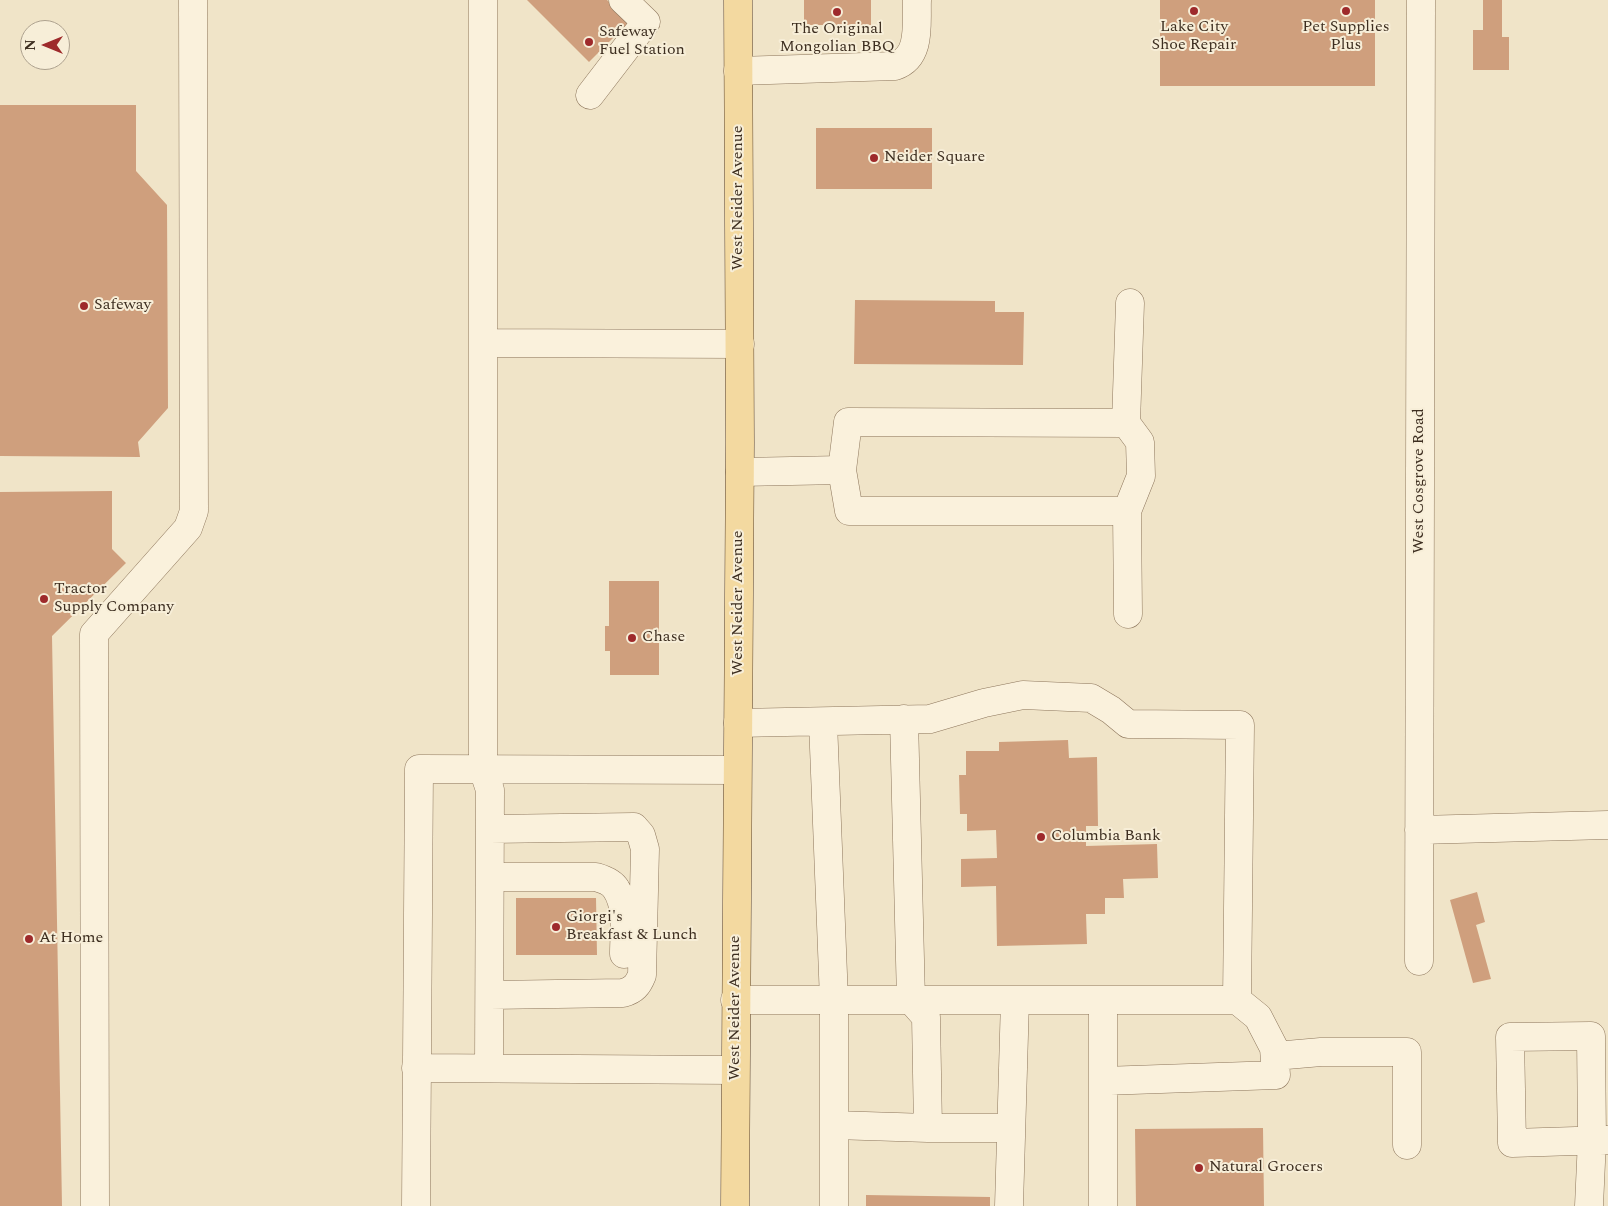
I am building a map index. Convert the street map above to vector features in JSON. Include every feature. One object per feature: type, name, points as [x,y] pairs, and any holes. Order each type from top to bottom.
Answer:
[{"type":"main road","name":"West Neider Avenue","points":[[735,1206],[740,472],[738,0]]},
{"type":"lane","points":[[95,1206],[94,634],[188,528],[194,511],[193,0]]},
{"type":"lane","points":[[590,94],[646,22],[623,0]]},
{"type":"lane","points":[[738,71],[895,66],[903,63],[909,58],[914,48],[917,0]]},
{"type":"lane","name":"West Cosgrove Road","points":[[1419,961],[1421,0]]},
{"type":"lane","points":[[486,4],[483,343],[483,769],[490,790],[489,1068]]},
{"type":"lane","points":[[1128,614],[1127,511],[1141,476],[1140,442],[1126,423],[1130,303]]},
{"type":"lane","points":[[483,343],[740,344]]},
{"type":"lane","points":[[1126,423],[848,422],[842,470],[849,511],[1127,511]]},
{"type":"lane","points":[[740,472],[842,470]]},
{"type":"lane","points":[[738,723],[930,718],[1023,695],[1040,695],[1092,698],[1128,724],[1240,725],[1237,1000]]},
{"type":"lane","points":[[904,720],[911,1000],[926,1017],[928,1128]]},
{"type":"lane","points":[[823,722],[834,1000],[834,1206]]},
{"type":"lane","points":[[416,1206],[419,769],[737,770]]},
{"type":"lane","points":[[1419,830],[1608,825]]},
{"type":"lane","points":[[490,829],[634,827],[641,835],[645,849],[642,974],[638,984],[631,990],[623,993],[490,995]]},
{"type":"lane","points":[[490,877],[596,877],[607,880],[616,888],[621,900],[624,919],[623,993]]},
{"type":"lane","points":[[735,1000],[1237,1000],[1258,1017],[1274,1048],[1276,1075],[1103,1081]]},
{"type":"lane","points":[[1009,1206],[1015,1000]]},
{"type":"lane","points":[[1103,1000],[1103,1206]]},
{"type":"lane","points":[[1589,1206],[1600,1140],[1591,1036],[1510,1037],[1512,1143],[1600,1140]]},
{"type":"lane","points":[[1275,1056],[1321,1052],[1407,1052],[1407,1145]]},
{"type":"lane","points":[[416,1068],[735,1070]]},
{"type":"lane","points":[[834,1125],[1011,1128]]},
{"type":"building","name":"Safeway Fuel Station","points":[[527,0],[607,0],[629,22],[589,62]]},
{"type":"building","name":"The Original Mongolian BBQ","points":[[804,0],[871,0],[871,25],[804,25]]},
{"type":"building","points":[[1160,0],[1375,0],[1375,86],[1160,86]]},
{"type":"building","points":[[1483,0],[1502,0],[1502,37],[1509,37],[1509,70],[1473,70],[1473,30],[1483,30]]},
{"type":"building","name":"Safeway","points":[[0,105],[136,105],[136,171],[167,205],[168,408],[138,442],[140,457],[0,456]]},
{"type":"building","name":"Neider Square","points":[[816,128],[932,128],[932,189],[816,189]]},
{"type":"building","points":[[855,300],[995,301],[995,312],[1024,312],[1023,365],[854,364]]},
{"type":"building","name":"At Home","points":[[112,491],[112,549],[126,563],[52,636],[62,1206],[0,1206],[0,492]]},
{"type":"building","name":"Chase","points":[[609,581],[659,581],[659,675],[610,675],[610,651],[605,651],[605,626],[609,626]]},
{"type":"building","name":"Columbia Bank","points":[[1068,740],[1069,758],[1097,757],[1098,826],[1086,826],[1086,846],[1157,844],[1158,878],[1123,879],[1124,898],[1105,898],[1105,914],[1086,914],[1087,944],[997,946],[996,886],[961,887],[961,859],[997,858],[996,830],[967,831],[967,814],[960,814],[959,775],[966,775],[966,751],[999,751],[999,742]]},
{"type":"building","points":[[1477,892],[1485,922],[1476,925],[1491,979],[1473,983],[1450,900]]},
{"type":"building","name":"Giorgi's Breakfast & Lunch","points":[[516,898],[596,898],[597,955],[516,955]]},
{"type":"building","name":"Natural Grocers","points":[[1263,1128],[1264,1206],[1136,1206],[1135,1129]]},
{"type":"building","points":[[866,1195],[990,1197],[990,1206],[866,1206]]},
{"type":"place","name":"Lake City Shoe Repair","points":[[1194,11]]},
{"type":"place","name":"Pet Supplies Plus","points":[[1346,11]]},
{"type":"place","name":"The Original Mongolian BBQ","points":[[837,12]]},
{"type":"place","name":"Safeway Fuel Station","points":[[589,42]]},
{"type":"place","name":"Neider Square","points":[[874,158]]},
{"type":"place","name":"Safeway","points":[[84,306]]},
{"type":"place","name":"Tractor Supply Company","points":[[44,599]]},
{"type":"place","name":"Chase","points":[[632,638]]},
{"type":"place","name":"Columbia Bank","points":[[1041,837]]},
{"type":"place","name":"Giorgi's Breakfast & Lunch","points":[[556,927]]},
{"type":"place","name":"At Home","points":[[29,939]]},
{"type":"place","name":"Natural Grocers","points":[[1199,1168]]}]
